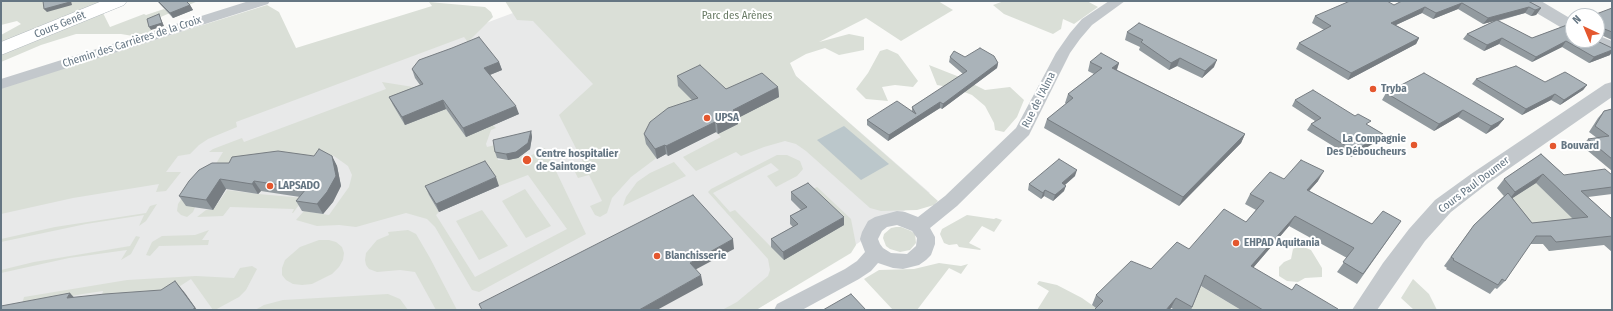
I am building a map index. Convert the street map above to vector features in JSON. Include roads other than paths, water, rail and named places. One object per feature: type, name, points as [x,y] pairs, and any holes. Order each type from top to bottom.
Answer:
[{"type":"main road","name":"Cours Genêt","points":[[1,49],[118,1]]},
{"type":"street","name":"Chemin des Carrières de la Croix","points":[[1,84],[263,1]]},
{"type":"street","name":"Rue de l'Alma","points":[[919,226],[951,201],[1023,131],[1063,53],[1075,36],[1087,22],[1118,1]]},
{"type":"street","points":[[1529,1],[1565,22]]},
{"type":"street","name":"Cours Paul Doumer","points":[[1364,310],[1417,235],[1443,206],[1479,179],[1612,88]]},
{"type":"street","points":[[892,219],[905,219],[919,226],[923,232],[926,244],[924,250],[919,255],[903,262],[884,258],[876,253],[871,246],[869,239],[871,232],[881,222],[892,219]]},
{"type":"street","points":[[784,310],[852,274],[864,266],[876,253]]},
{"type":"place","name":"Tryba","points":[[1373,89]]},
{"type":"place","name":"UPSA","points":[[707,118]]},
{"type":"place","name":"La Compagnie Des Déboucheurs","points":[[1414,145]]},
{"type":"place","name":"Bouvard","points":[[1553,146]]},
{"type":"place","name":"Centre hospitalier de Saintonge","points":[[527,160]]},
{"type":"place","name":"LAPSADO","points":[[270,186]]},
{"type":"place","name":"EHPAD Aquitania","points":[[1236,243]]},
{"type":"place","name":"Blanchisserie","points":[[657,256]]},
{"type":"park label","name":"Parc des Arènes","points":[[737,16]]}]
